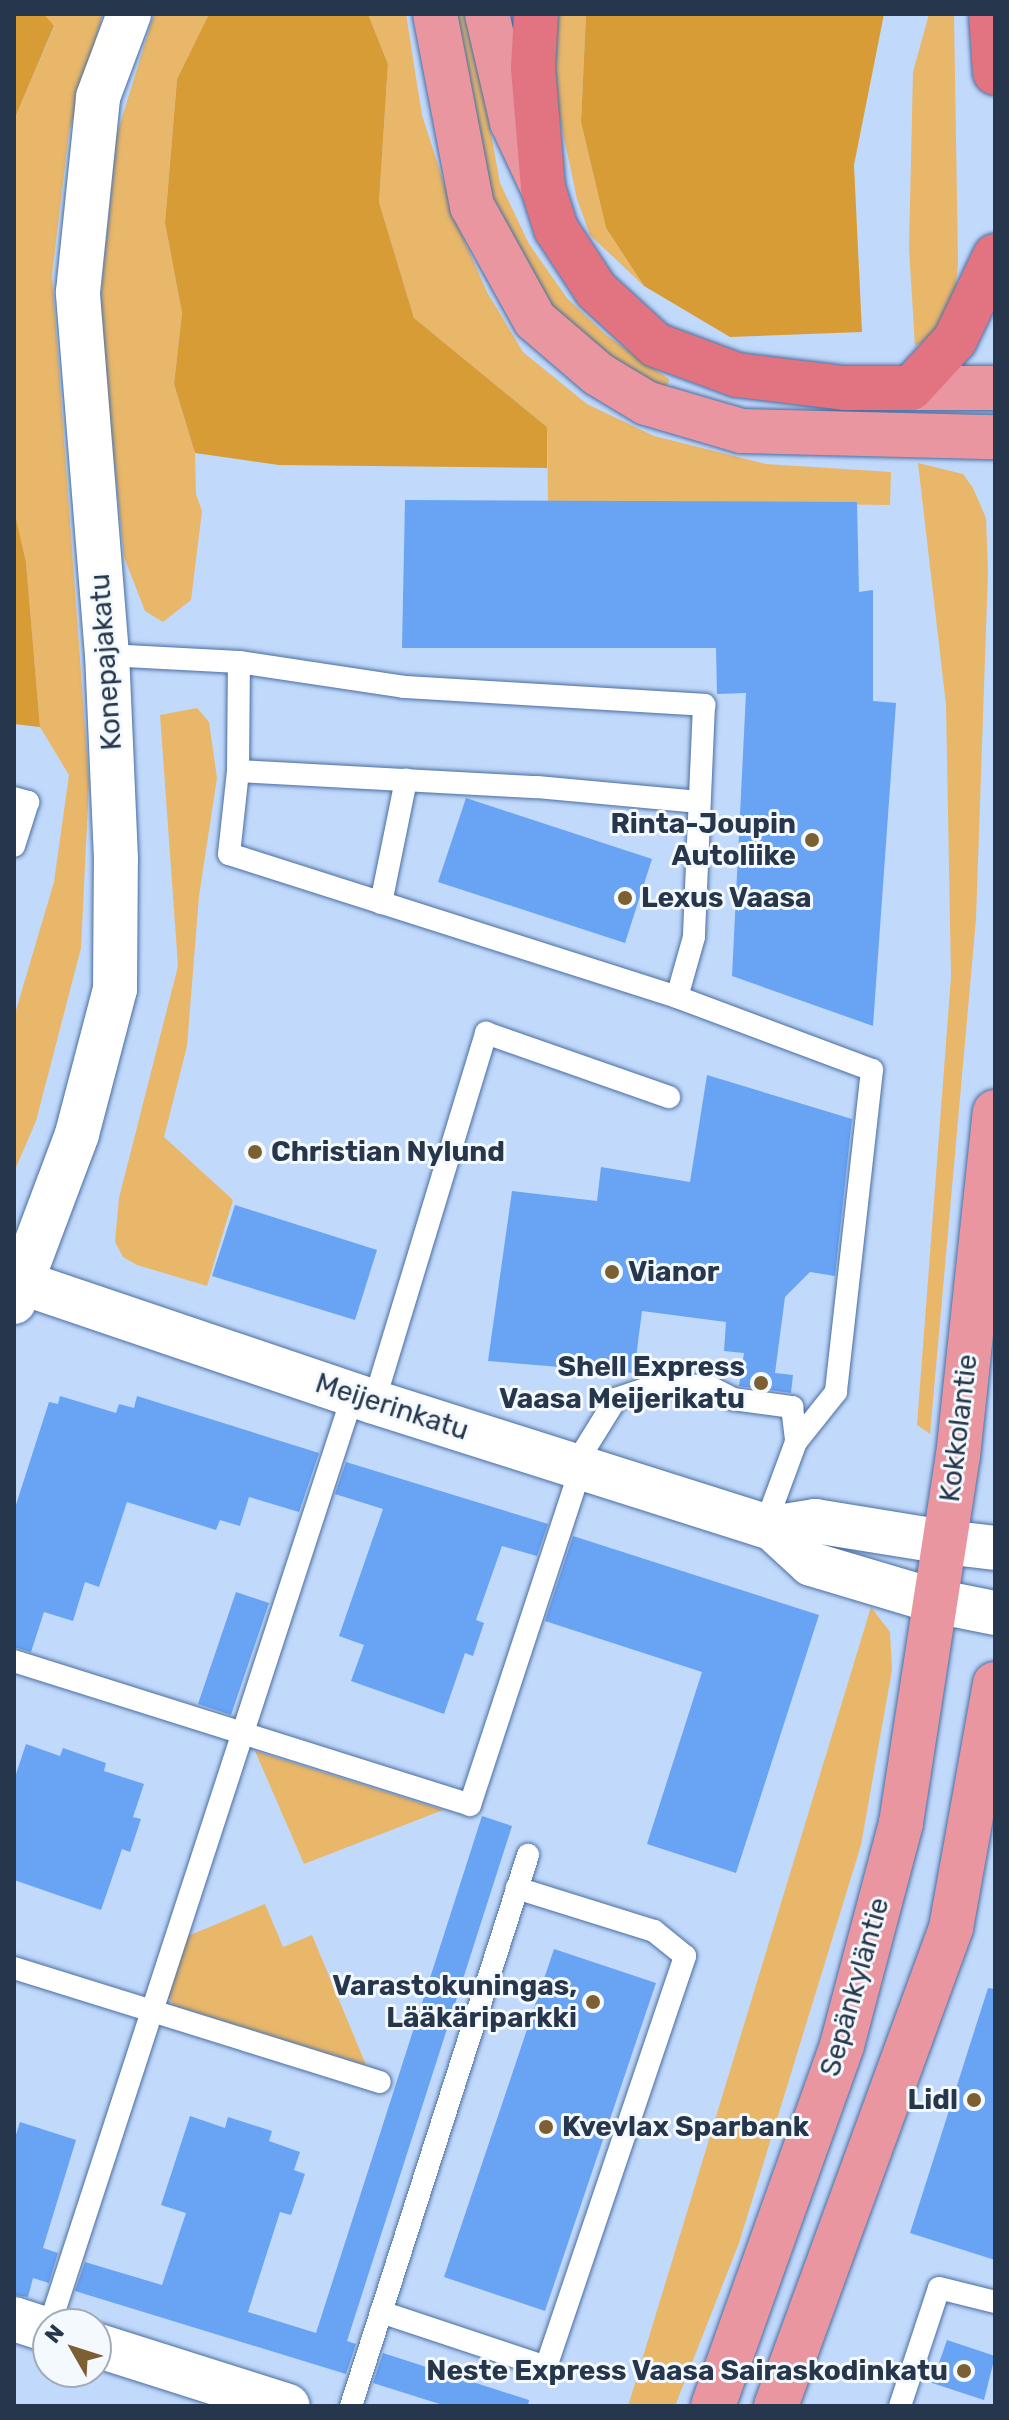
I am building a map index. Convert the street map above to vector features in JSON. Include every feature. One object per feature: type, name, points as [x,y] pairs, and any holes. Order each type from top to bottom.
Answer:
[{"type":"highway","points":[[536,14],[533,68],[543,188],[571,259],[628,323],[656,345],[737,375],[844,388],[911,388],[955,340],[995,256]]},
{"type":"highway","points":[[991,14],[995,73]]},
{"type":"main road","points":[[435,14],[472,206],[535,320],[598,374],[646,403],[741,431],[995,437]]},
{"type":"main road","points":[[487,14],[512,122],[543,188]]},
{"type":"main road","points":[[911,388],[995,388]]},
{"type":"main road","name":"Kokkolantie","points":[[935,1601],[945,1542],[995,1112]]},
{"type":"main road","name":"Sepänkyläntie","points":[[713,2406],[842,2045],[901,1823],[935,1601]]},
{"type":"main road","points":[[776,2406],[951,1928],[995,1684]]},
{"type":"street","name":"Konepajakatu","points":[[16,1288],[77,1134],[115,989],[116,859],[107,655],[78,292],[98,97],[129,14]]},
{"type":"street","name":"Meijerinkatu","points":[[16,1288],[769,1527],[811,1564],[935,1601],[995,1613]]},
{"type":"street","name":"Meijerinkatu","points":[[769,1527],[815,1521],[995,1548]]},
{"type":"street","points":[[112,2350],[288,2406]]},
{"type":"lane","points":[[107,655],[239,662],[404,687],[704,705],[694,937],[677,997]]},
{"type":"lane","points":[[239,662],[238,771],[229,854],[677,997],[872,1070],[836,1392],[796,1442],[769,1527]]},
{"type":"lane","points":[[238,771],[699,802]]},
{"type":"lane","points":[[381,903],[406,780]]},
{"type":"lane","points":[[14,798],[28,802],[14,846]]},
{"type":"lane","points":[[55,2308],[239,1732],[363,1399],[486,1033],[669,1097]]},
{"type":"lane","points":[[14,1661],[470,1805],[578,1466],[616,1399],[657,1385],[708,1386],[733,1399],[792,1407],[796,1442]]},
{"type":"lane","points":[[351,2406],[528,1855]]},
{"type":"lane","points":[[381,2312],[546,2367],[685,1956],[654,1931],[517,1888]]},
{"type":"lane","points":[[14,1968],[380,2082]]},
{"type":"lane","points":[[900,2406],[939,2288],[995,2302]]},
{"type":"shaded area","points":[[14,14],[44,14],[54,26],[14,120]]},
{"type":"shaded area","points":[[44,14],[103,14],[69,132],[52,275],[89,783],[81,948],[36,1121],[14,1172],[14,1017],[54,882],[69,775],[40,727],[26,562],[14,509],[14,120],[54,27]]},
{"type":"shaded area","points":[[154,14],[209,14],[177,79],[165,223],[182,313],[174,384],[195,453],[196,494],[202,511],[191,600],[163,622],[145,611],[124,557],[99,312],[117,134]]},
{"type":"shaded area","points":[[209,14],[368,14],[388,64],[379,202],[414,318],[547,427],[547,468],[279,465],[195,453],[174,384],[182,313],[165,223],[177,79]]},
{"type":"shaded area","points":[[368,14],[406,14],[422,115],[457,224],[487,292],[523,352],[587,404],[654,436],[766,464],[891,472],[890,505],[548,501],[547,427],[414,318],[379,202],[388,64]]},
{"type":"shaded area","points":[[454,14],[469,14],[500,183],[529,244],[567,298],[606,335],[670,380],[662,392],[579,341],[535,291],[487,197]]},
{"type":"shaded area","points":[[553,14],[586,14],[581,122],[606,228],[644,286],[590,235],[577,199],[554,91]]},
{"type":"shaded area","points":[[586,14],[884,14],[854,165],[862,332],[730,337],[644,286],[606,228],[581,122]]},
{"type":"shaded area","points":[[929,14],[954,14],[958,262],[954,307],[926,341],[915,346],[909,248],[913,72]]},
{"type":"shaded area","points":[[918,463],[963,474],[973,488],[986,518],[988,571],[976,919],[930,1434],[917,1425],[951,977],[946,705]]},
{"type":"shaded area","points":[[14,509],[26,562],[40,727],[14,724]]},
{"type":"shaded area","points":[[197,708],[209,722],[217,778],[199,896],[187,1046],[164,1137],[233,1200],[207,1286],[137,1265],[123,1257],[115,1242],[119,1198],[178,966],[160,715]]},
{"type":"shaded area","points":[[871,1607],[890,1632],[892,1670],[861,1845],[739,2243],[675,2406],[628,2406]]},
{"type":"shaded area","points":[[255,1751],[443,1810],[304,1864]]},
{"type":"shaded area","points":[[265,1904],[283,1947],[312,1935],[366,2065],[173,2005],[167,1994],[183,1938]]},
{"type":"building","name":"Rinta-Joupin Autoliike","points":[[405,500],[857,502],[859,592],[873,590],[873,701],[896,703],[873,1026],[732,976],[746,693],[717,694],[716,648],[402,648]]},
{"type":"building","points":[[466,798],[652,859],[625,943],[438,882]]},
{"type":"building","points":[[707,1075],[852,1119],[835,1276],[810,1272],[785,1297],[775,1373],[793,1375],[791,1393],[739,1386],[744,1353],[724,1351],[726,1322],[642,1311],[634,1373],[488,1361],[512,1191],[597,1201],[601,1167],[690,1182]]},
{"type":"building","points":[[235,1205],[377,1250],[355,1320],[212,1276]]},
{"type":"building","points":[[60,1396],[116,1413],[119,1404],[134,1408],[137,1396],[319,1453],[299,1512],[249,1497],[240,1526],[220,1520],[216,1530],[127,1502],[99,1587],[85,1582],[73,1621],[44,1612],[31,1652],[14,1647],[14,1511],[49,1402],[58,1404]]},
{"type":"building","points":[[346,1462],[548,1524],[537,1556],[502,1546],[476,1620],[484,1623],[473,1656],[465,1653],[444,1714],[351,1681],[364,1645],[339,1636],[383,1509],[335,1494]]},
{"type":"building","points":[[573,1536],[819,1615],[736,1873],[647,1844],[702,1672],[545,1621]]},
{"type":"building","points":[[236,1592],[269,1603],[231,1715],[198,1704]]},
{"type":"building","points":[[26,1744],[60,1756],[63,1748],[106,1763],[104,1771],[144,1784],[133,1817],[141,1819],[130,1852],[122,1849],[101,1910],[14,1880],[14,1780]]},
{"type":"building","points":[[482,1816],[512,1826],[347,2341],[356,2344],[346,2374],[75,2291],[85,2262],[162,2285],[186,2213],[161,2205],[190,2116],[225,2128],[228,2117],[272,2131],[269,2141],[300,2152],[294,2170],[305,2174],[291,2215],[280,2212],[248,2312],[316,2333]]},
{"type":"building","points":[[554,1949],[656,1983],[545,2311],[444,2277]]},
{"type":"building","name":"Lidl","points":[[988,1988],[995,1989],[995,2260],[910,2233]]},
{"type":"building","points":[[20,2122],[76,2140],[43,2248],[58,2253],[49,2283],[33,2278],[28,2297],[14,2295],[14,2141]]},
{"type":"building","points":[[947,2340],[995,2356],[984,2400],[932,2383]]},
{"type":"building","points":[[383,2353],[529,2400],[528,2406],[446,2406],[373,2383]]},
{"type":"place","name":"Rinta-Joupin Autoliike","points":[[812,840]]},
{"type":"place","name":"Lexus Vaasa","points":[[625,898]]},
{"type":"place","name":"Christian Nylund","points":[[255,1152]]},
{"type":"place","name":"Vianor","points":[[612,1272]]},
{"type":"place","name":"Shell Express Vaasa Meijerikatu","points":[[761,1383]]},
{"type":"place","name":"Varastokuningas, Lääkäriparkki","points":[[593,2002]]},
{"type":"place","name":"Lidl","points":[[974,2100]]},
{"type":"place","name":"Kvevlax Sparbank","points":[[546,2127]]},
{"type":"place","name":"Neste Express Vaasa Sairaskodinkatu","points":[[964,2371]]}]
